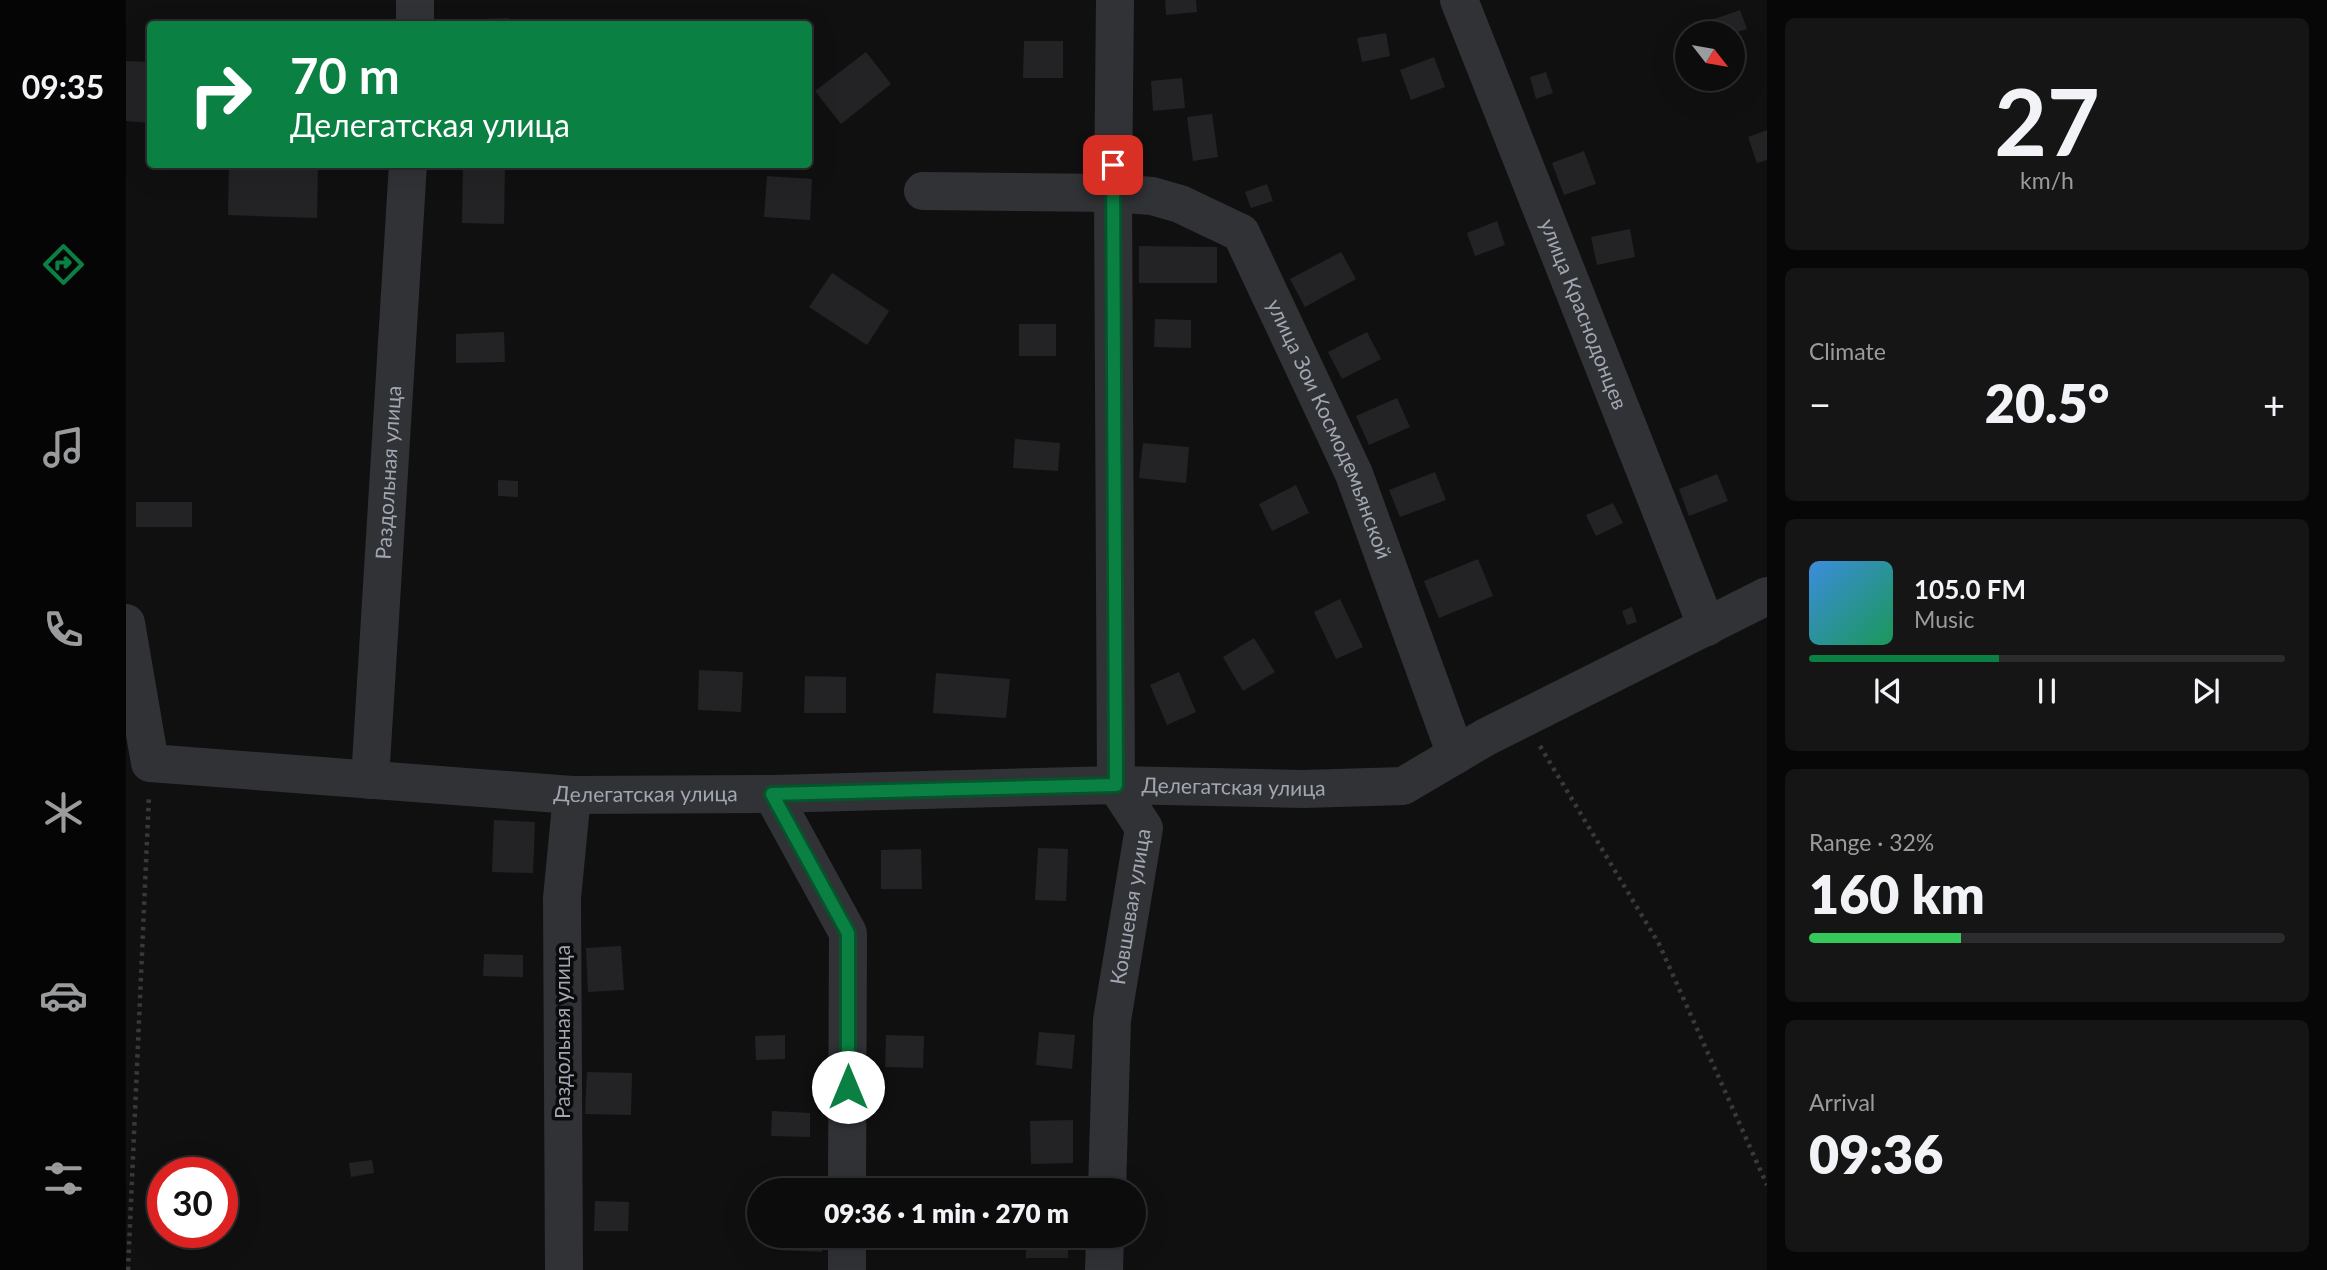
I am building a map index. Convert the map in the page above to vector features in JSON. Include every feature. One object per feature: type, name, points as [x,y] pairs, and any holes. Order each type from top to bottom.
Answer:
[{"type":"street","points":[[415,0],[415,21]]},
{"type":"street","points":[[1115,0],[1113,193],[1116,785]]},
{"type":"street","name":"улица Краснодонцев","points":[[1459,0],[1707,627]]},
{"type":"street","name":"Раздольная улица","points":[[370,780],[408,168]]},
{"type":"street","name":"улица Зои Космодемьянской","points":[[923,191],[1113,193],[1152,196],[1180,204],[1241,233],[1354,474],[1456,755]]},
{"type":"street","name":"Делегатская улица","points":[[150,762],[572,795],[772,794],[1116,785],[1304,789],[1404,786],[1524,718],[1767,596]]},
{"type":"street","points":[[126,623],[150,762]]},
{"type":"street","name":"Ковшевая улица","points":[[1107,1178],[1112,1020],[1144,828],[1116,785]]},
{"type":"street","points":[[772,794],[848,933],[847,1178]]},
{"type":"street","name":"Раздольная улица","points":[[564,1270],[562,898],[572,795]]},
{"type":"street","points":[[847,1248],[847,1270]]},
{"type":"street","points":[[1104,1270],[1105,1248]]},
{"type":"path","points":[[1524,718],[1659,944],[1767,1185]]},
{"type":"path","points":[[128,1270],[150,762]]},
{"type":"building","points":[[1165,0],[1196,0],[1197,12],[1166,15]]},
{"type":"building","points":[[1740,10],[1744,21],[1711,21]]},
{"type":"building","points":[[509,18],[509,21],[465,20]]},
{"type":"building","points":[[1386,33],[1390,56],[1362,62],[1357,38]]},
{"type":"building","points":[[1024,41],[1063,41],[1063,78],[1023,78]]},
{"type":"building","points":[[866,52],[891,84],[841,124],[815,91]]},
{"type":"building","points":[[1434,57],[1445,87],[1411,100],[1400,70]]},
{"type":"building","points":[[126,61],[147,62],[147,123],[126,121]]},
{"type":"building","points":[[1546,72],[1553,93],[1536,99],[1530,77]]},
{"type":"building","points":[[1182,78],[1185,108],[1153,111],[1151,81]]},
{"type":"building","points":[[1212,114],[1218,157],[1193,161],[1187,117]]},
{"type":"building","points":[[1767,130],[1767,160],[1757,163],[1748,137]]},
{"type":"building","points":[[1584,151],[1596,184],[1564,195],[1552,163]]},
{"type":"building","points":[[229,168],[318,168],[317,218],[228,215]]},
{"type":"building","points":[[463,168],[505,168],[504,224],[462,223]]},
{"type":"building","points":[[767,176],[812,179],[810,220],[764,217]]},
{"type":"building","points":[[1267,184],[1273,201],[1251,208],[1245,192]]},
{"type":"building","points":[[1497,221],[1505,245],[1475,256],[1467,233]]},
{"type":"building","points":[[1630,229],[1635,257],[1597,265],[1591,237]]},
{"type":"building","points":[[1139,246],[1217,247],[1217,283],[1139,283]]},
{"type":"building","points":[[1341,252],[1356,279],[1305,307],[1290,279]]},
{"type":"building","points":[[832,273],[889,311],[867,345],[809,307]]},
{"type":"building","points":[[1155,319],[1191,320],[1191,348],[1154,347]]},
{"type":"building","points":[[1019,324],[1056,324],[1056,356],[1019,356]]},
{"type":"building","points":[[504,332],[505,362],[456,363],[456,334]]},
{"type":"building","points":[[1367,332],[1381,359],[1342,379],[1328,352]]},
{"type":"building","points":[[1397,398],[1410,427],[1369,445],[1356,416]]},
{"type":"building","points":[[1015,439],[1060,443],[1058,471],[1013,468]]},
{"type":"building","points":[[1143,443],[1189,447],[1186,483],[1139,478]]},
{"type":"building","points":[[1435,472],[1446,500],[1400,517],[1389,490]]},
{"type":"building","points":[[1717,474],[1728,501],[1689,516],[1679,489]]},
{"type":"building","points":[[498,480],[518,481],[518,497],[498,496]]},
{"type":"building","points":[[1296,485],[1309,513],[1272,531],[1259,504]]},
{"type":"building","points":[[136,502],[192,502],[192,527],[136,527]]},
{"type":"building","points":[[1613,503],[1623,523],[1596,536],[1586,515]]},
{"type":"building","points":[[1478,559],[1493,596],[1439,618],[1424,581]]},
{"type":"building","points":[[1340,599],[1363,647],[1336,659],[1314,612]]},
{"type":"building","points":[[1632,607],[1637,622],[1627,625],[1622,611]]},
{"type":"building","points":[[1254,638],[1275,672],[1243,691],[1223,657]]},
{"type":"building","points":[[699,670],[743,672],[741,712],[698,710]]},
{"type":"building","points":[[1179,672],[1196,712],[1167,725],[1150,685]]},
{"type":"building","points":[[936,673],[1010,679],[1006,718],[933,713]]},
{"type":"building","points":[[805,676],[846,677],[846,713],[804,713]]},
{"type":"building","points":[[494,820],[535,822],[533,873],[492,872]]},
{"type":"building","points":[[1038,848],[1068,849],[1066,901],[1035,900]]},
{"type":"building","points":[[921,849],[922,889],[881,889],[881,850]]},
{"type":"building","points":[[621,946],[624,990],[588,992],[586,948]]},
{"type":"building","points":[[484,954],[523,955],[523,977],[483,976]]},
{"type":"building","points":[[1039,1032],[1075,1035],[1072,1069],[1036,1065]]},
{"type":"building","points":[[785,1035],[785,1059],[756,1060],[755,1036]]},
{"type":"building","points":[[886,1035],[924,1036],[923,1068],[885,1067]]},
{"type":"building","points":[[587,1072],[632,1073],[631,1115],[585,1114]]},
{"type":"building","points":[[772,1111],[810,1113],[810,1137],[771,1136]]},
{"type":"building","points":[[1073,1120],[1073,1163],[1031,1164],[1030,1121]]},
{"type":"building","points":[[372,1160],[374,1173],[351,1177],[349,1163]]},
{"type":"building","points":[[595,1201],[629,1202],[628,1231],[594,1231]]},
{"type":"building","points":[[822,1248],[822,1252],[777,1250]]},
{"type":"building","points":[[1026,1248],[1068,1248],[1068,1258],[1026,1258]]},
{"type":"route","points":[[848,1087],[848,933],[772,794],[1116,785],[1113,165]]}]
